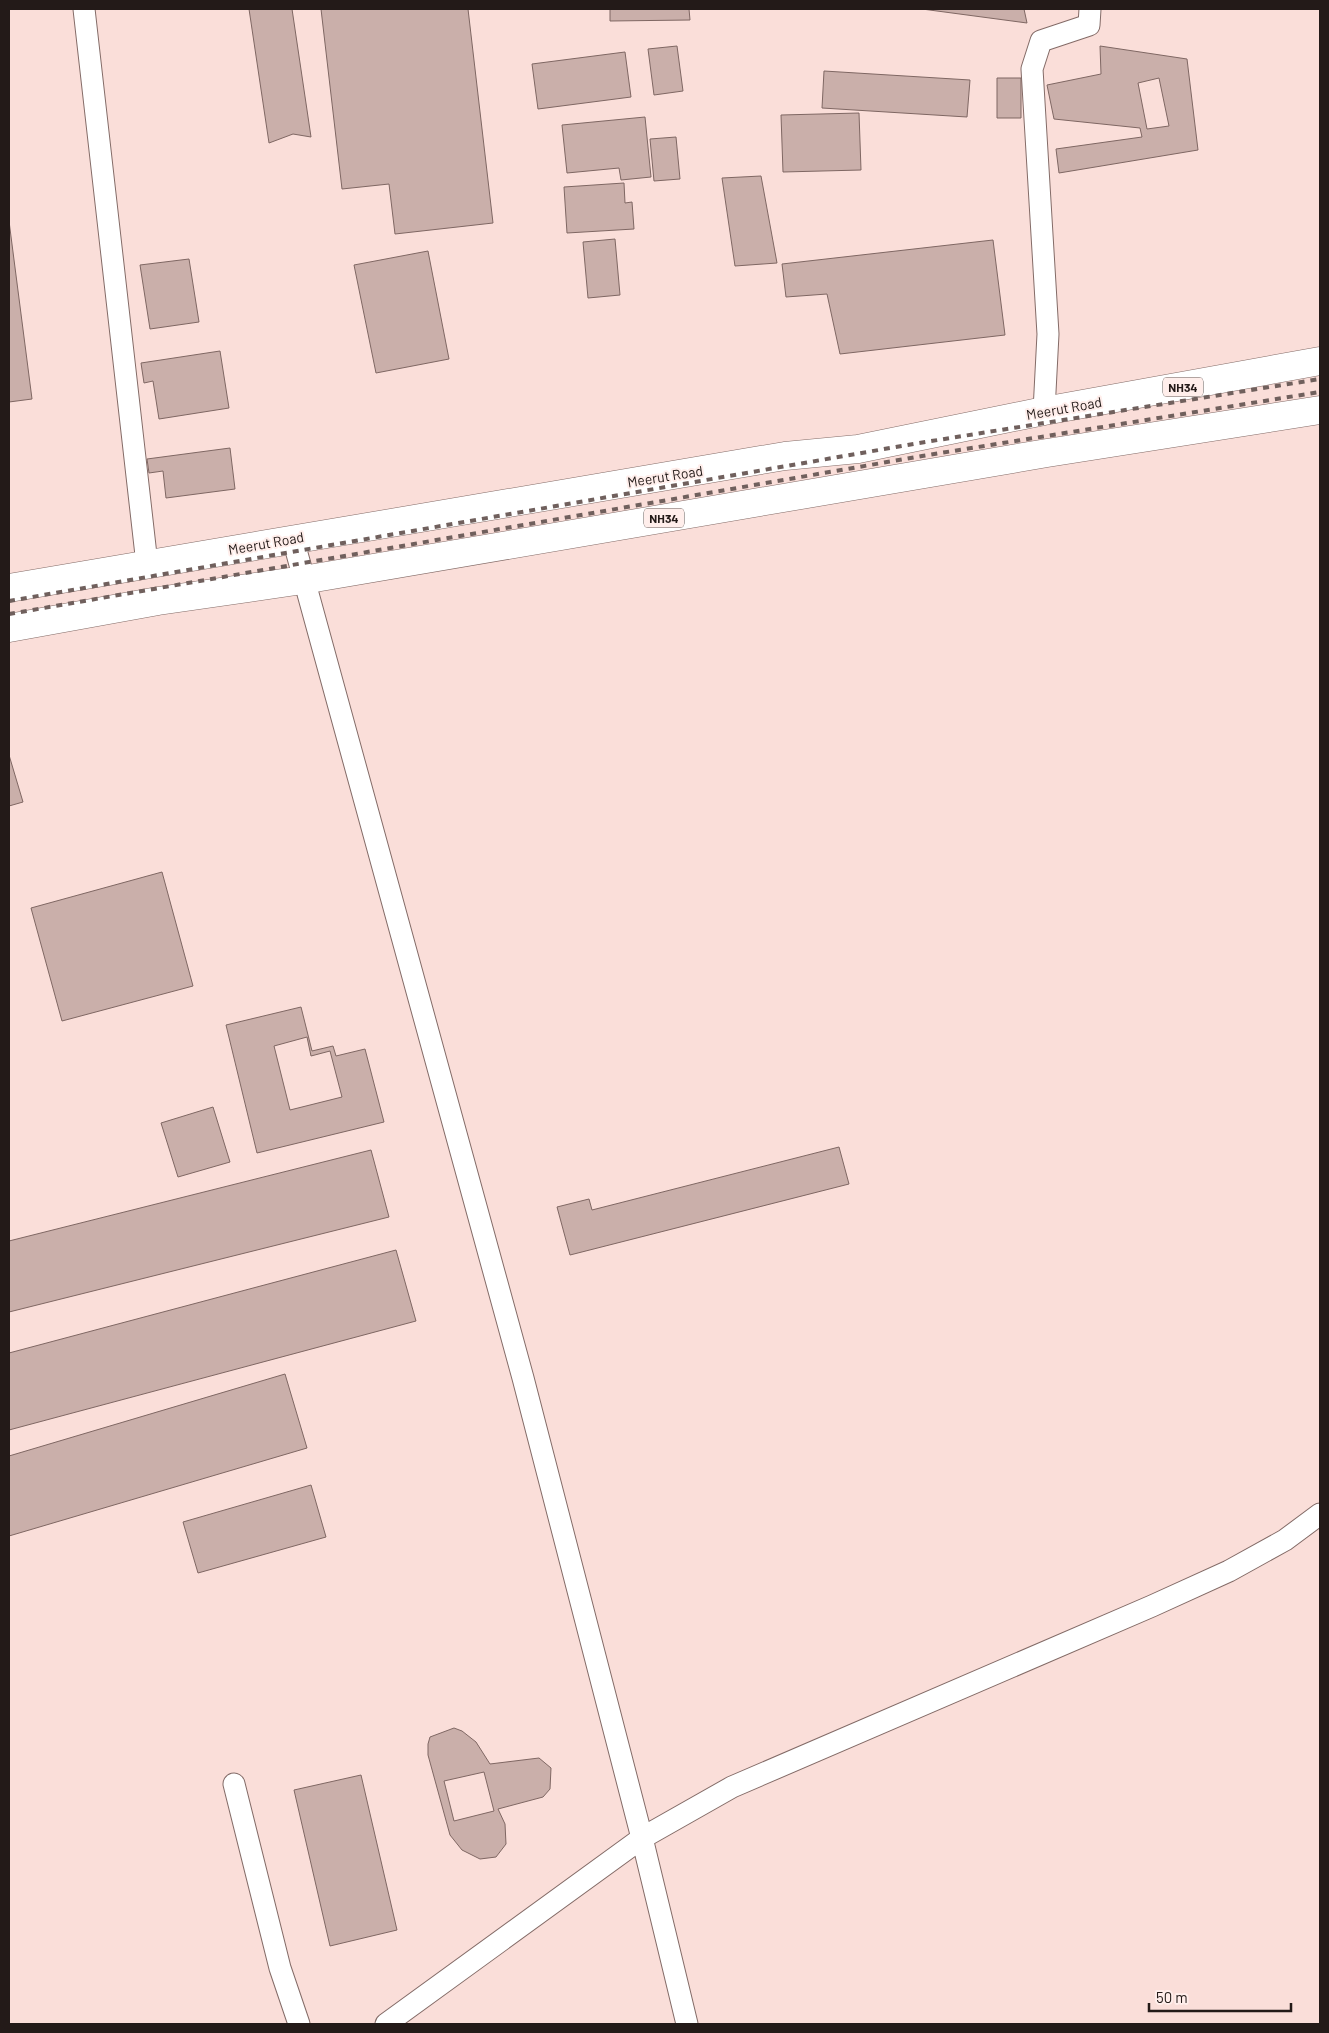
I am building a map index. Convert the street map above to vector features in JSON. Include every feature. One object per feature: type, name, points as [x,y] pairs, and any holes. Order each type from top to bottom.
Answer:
[{"type":"highway","name":"Meerut Road","points":[[9,588],[784,456],[858,449],[1044,411],[1320,362]]},
{"type":"highway","name":"NH34","points":[[9,628],[158,601],[304,580],[1037,455],[1320,410]]},
{"type":"street","points":[[84,9],[147,564]]},
{"type":"street","points":[[1044,411],[1048,334],[1032,69],[1041,41],[1089,25],[1090,9]]},
{"type":"street","points":[[293,539],[523,1378],[642,1838],[687,2024]]},
{"type":"street","points":[[386,2024],[642,1838],[732,1787],[1229,1571],[1285,1540],[1320,1514]]},
{"type":"street","points":[[234,1784],[280,1968],[298,2024]]},
{"type":"building","points":[[249,9],[292,9],[311,137],[293,134],[269,143]]},
{"type":"building","points":[[321,9],[468,9],[493,223],[395,234],[389,184],[342,189]]},
{"type":"building","points":[[610,9],[689,9],[690,20],[610,21]]},
{"type":"building","points":[[922,9],[1024,9],[1027,23]]},
{"type":"building","points":[[677,46],[683,91],[654,95],[648,49]]},
{"type":"building","points":[[1100,46],[1187,59],[1198,150],[1059,173],[1056,149],[1142,137],[1140,128],[1054,119],[1047,85],[1101,74]],"holes":[[[1159,78],[1169,126],[1147,129],[1138,83]]]},
{"type":"building","points":[[625,52],[631,97],[538,109],[532,64]]},
{"type":"building","points":[[824,71],[970,80],[967,117],[822,108]]},
{"type":"building","points":[[997,78],[1021,78],[1021,118],[997,118]]},
{"type":"building","points":[[859,113],[861,170],[783,172],[781,115]]},
{"type":"building","points":[[645,117],[651,177],[621,180],[619,168],[567,173],[562,125]]},
{"type":"building","points":[[676,137],[680,179],[654,181],[650,139]]},
{"type":"building","points":[[761,176],[777,263],[735,266],[722,178]]},
{"type":"building","points":[[624,183],[625,203],[632,202],[634,229],[567,233],[564,187]]},
{"type":"building","points":[[9,221],[32,399],[9,402]]},
{"type":"building","points":[[615,239],[620,295],[588,298],[583,242]]},
{"type":"building","points":[[993,240],[1005,335],[840,354],[827,294],[786,297],[782,264]]},
{"type":"building","points":[[428,251],[449,359],[376,373],[354,265]]},
{"type":"building","points":[[189,259],[199,322],[150,329],[140,265]]},
{"type":"building","points":[[220,351],[229,408],[159,419],[153,381],[144,383],[141,363]]},
{"type":"building","points":[[230,448],[235,489],[166,498],[163,471],[149,473],[147,459]]},
{"type":"building","points":[[9,755],[23,802],[9,806]]},
{"type":"building","points":[[162,872],[193,986],[62,1021],[31,908]]},
{"type":"building","points":[[301,1007],[312,1051],[333,1046],[336,1056],[365,1049],[384,1122],[257,1153],[226,1025]],"holes":[[[307,1037],[311,1056],[330,1051],[342,1097],[290,1110],[274,1046]]]},
{"type":"building","points":[[213,1107],[230,1162],[178,1177],[161,1123]]},
{"type":"building","points":[[839,1147],[849,1184],[570,1255],[557,1207],[589,1199],[592,1210]]},
{"type":"building","points":[[371,1150],[389,1217],[9,1312],[9,1241]]},
{"type":"building","points":[[396,1250],[416,1321],[9,1430],[9,1353]]},
{"type":"building","points":[[285,1374],[307,1448],[9,1536],[9,1456]]},
{"type":"building","points":[[311,1485],[326,1537],[198,1573],[183,1522]]},
{"type":"building","points":[[454,1728],[462,1731],[476,1742],[490,1764],[539,1758],[551,1768],[550,1789],[543,1797],[498,1809],[505,1824],[506,1844],[496,1857],[480,1859],[462,1850],[450,1835],[428,1755],[430,1737]],"holes":[[[484,1772],[494,1811],[454,1821],[444,1781]]]},
{"type":"building","points":[[361,1775],[397,1930],[330,1946],[294,1790]]},
{"type":"railway","points":[[9,601],[919,443],[1320,379]]},
{"type":"railway","points":[[9,614],[922,456],[1320,392]]}]
